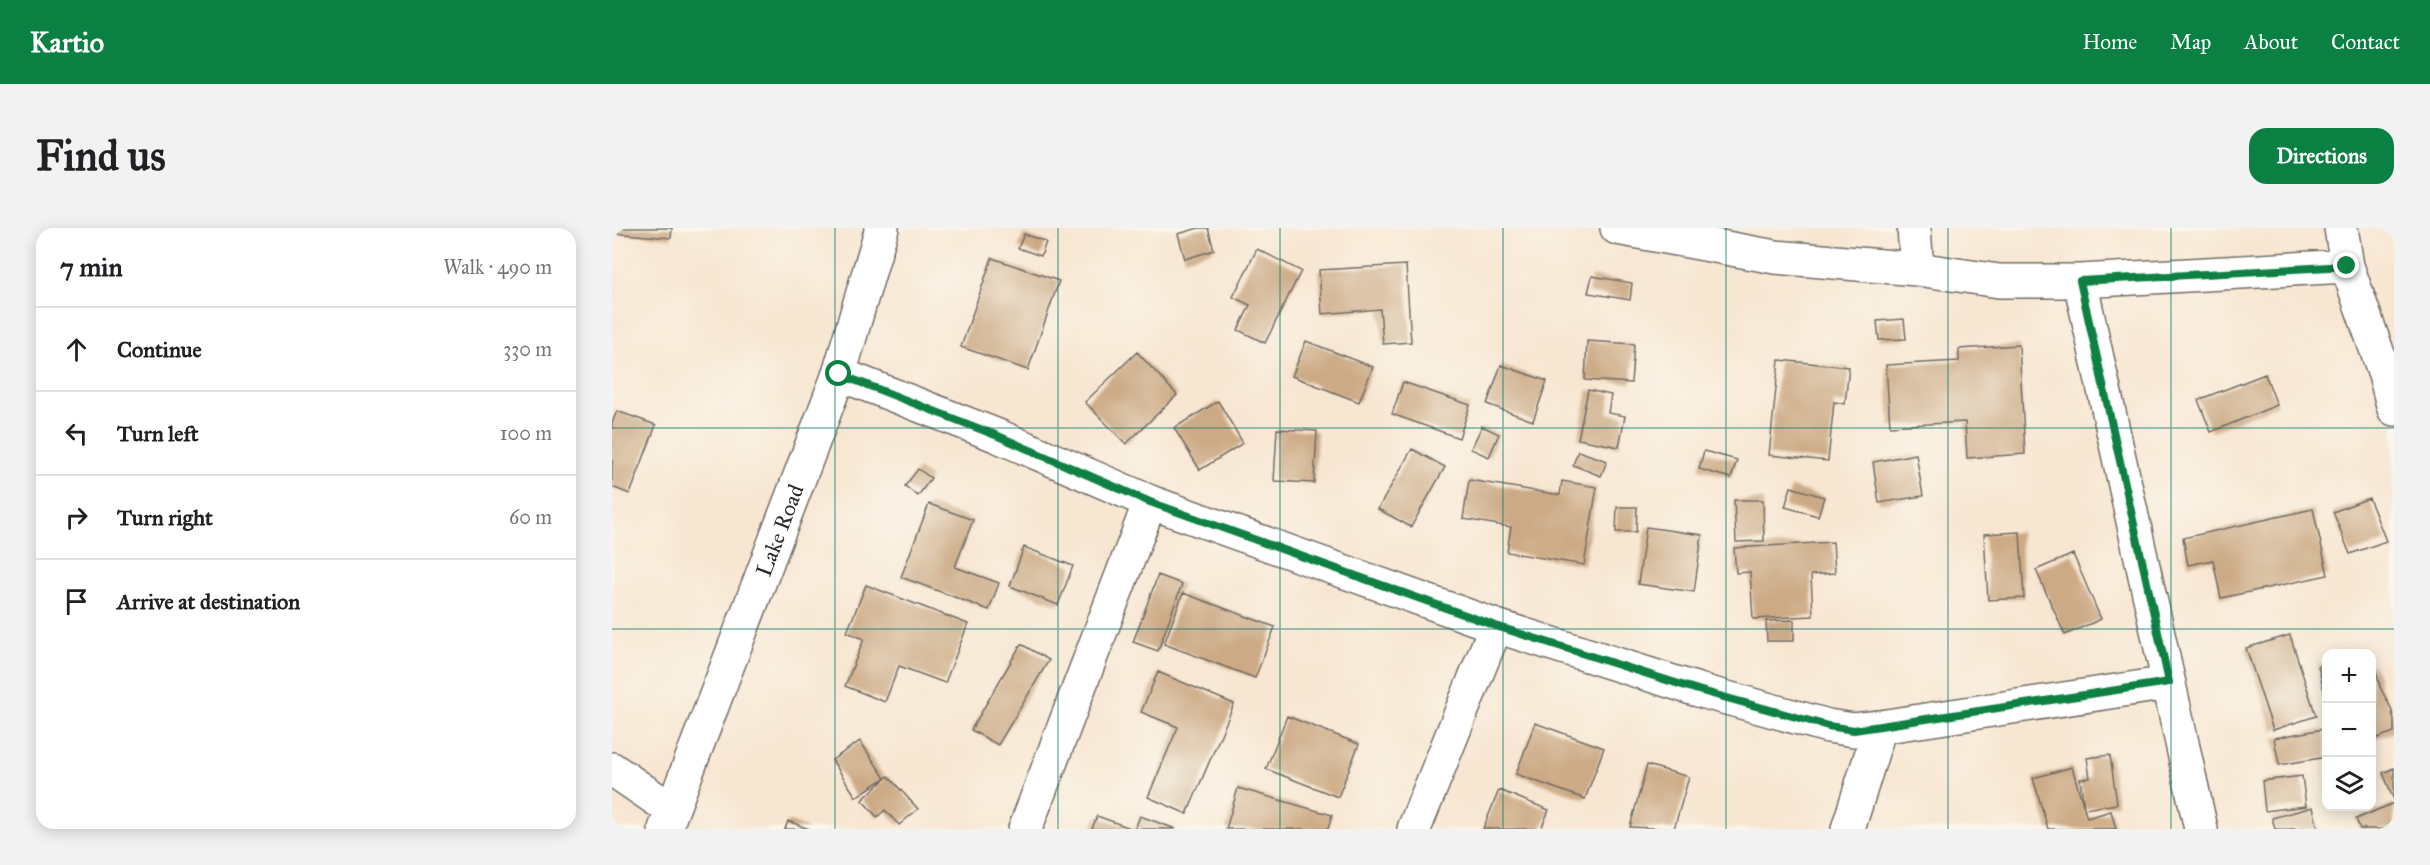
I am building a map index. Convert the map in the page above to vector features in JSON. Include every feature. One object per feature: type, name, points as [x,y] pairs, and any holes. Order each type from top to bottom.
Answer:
[{"type":"street","name":"Lake Road","points":[[669,820],[839,374],[882,228]]},
{"type":"street","points":[[1617,228],[1774,257],[1917,269],[1999,281],[2080,281],[2347,266]]},
{"type":"street","points":[[1914,228],[1917,269]]},
{"type":"street","points":[[2341,228],[2347,266],[2390,373],[2394,409]]},
{"type":"street","points":[[2080,281],[2201,829]]},
{"type":"street","points":[[839,374],[998,436],[1150,502],[1496,626],[1698,690],[1828,726],[1854,730],[1880,727],[2169,682]]},
{"type":"street","points":[[1025,829],[1150,502]]},
{"type":"street","points":[[1414,829],[1496,626]]},
{"type":"street","points":[[1848,829],[1880,727]]},
{"type":"street","points":[[612,769],[669,820]]},
{"type":"building","points":[[612,228],[672,228],[671,238],[612,233]]},
{"type":"building","points":[[1208,228],[1214,250],[1185,259],[1178,234]]},
{"type":"building","points":[[1024,234],[1046,242],[1041,256],[1018,248]]},
{"type":"building","points":[[1257,249],[1301,271],[1265,343],[1238,330],[1250,305],[1233,297]]},
{"type":"building","points":[[992,258],[1059,281],[1028,370],[961,347]]},
{"type":"building","points":[[1406,265],[1411,342],[1383,344],[1380,309],[1322,314],[1319,270]]},
{"type":"building","points":[[1592,276],[1632,283],[1630,300],[1588,293]]},
{"type":"building","points":[[1904,319],[1906,339],[1879,340],[1877,321]]},
{"type":"building","points":[[1306,341],[1373,367],[1359,402],[1292,376]]},
{"type":"building","points":[[1587,341],[1634,344],[1631,383],[1585,380]]},
{"type":"building","points":[[2019,345],[2025,454],[1967,458],[1965,422],[1890,426],[1886,365],[1959,361],[1959,349]]},
{"type":"building","points":[[1137,352],[1177,395],[1126,444],[1085,402]]},
{"type":"building","points":[[1779,360],[1849,367],[1845,404],[1834,402],[1828,461],[1769,455]]},
{"type":"building","points":[[1501,365],[1547,381],[1533,421],[1487,404]]},
{"type":"building","points":[[2265,374],[2277,405],[2211,432],[2198,400]]},
{"type":"building","points":[[1403,382],[1470,405],[1459,438],[1392,414]]},
{"type":"building","points":[[1588,390],[1611,395],[1608,413],[1625,416],[1619,447],[1578,439]]},
{"type":"building","points":[[1218,401],[1243,443],[1200,470],[1174,428]]},
{"type":"building","points":[[617,411],[656,425],[630,494],[612,487],[612,423]]},
{"type":"building","points":[[1482,426],[1499,434],[1489,457],[1471,449]]},
{"type":"building","points":[[1277,429],[1317,431],[1314,483],[1274,481]]},
{"type":"building","points":[[1412,449],[1445,467],[1411,527],[1378,509]]},
{"type":"building","points":[[1578,451],[1607,461],[1601,476],[1573,465]]},
{"type":"building","points":[[1704,451],[1737,460],[1731,478],[1699,469]]},
{"type":"building","points":[[1916,454],[1923,496],[1879,503],[1873,462]]},
{"type":"building","points":[[918,469],[931,478],[918,496],[905,486]]},
{"type":"building","points":[[1469,480],[1560,495],[1562,481],[1597,487],[1584,565],[1507,552],[1511,527],[1463,519]]},
{"type":"building","points":[[1791,487],[1824,497],[1818,516],[1785,507]]},
{"type":"building","points":[[2369,498],[2386,541],[2350,554],[2333,512]]},
{"type":"building","points":[[1734,500],[1763,500],[1764,541],[1736,542]]},
{"type":"building","points":[[929,504],[973,520],[955,567],[999,583],[989,610],[901,577]]},
{"type":"building","points":[[1617,507],[1637,507],[1636,532],[1616,532]]},
{"type":"building","points":[[2313,509],[2328,575],[2221,598],[2213,560],[2188,565],[2183,538]]},
{"type":"building","points":[[1646,527],[1702,535],[1694,592],[1638,584]]},
{"type":"building","points":[[2020,532],[2024,598],[1988,600],[1984,534]]},
{"type":"building","points":[[1833,542],[1835,573],[1811,575],[1813,616],[1753,619],[1750,572],[1736,573],[1734,548]]},
{"type":"building","points":[[1024,547],[1073,566],[1058,605],[1010,586]]},
{"type":"building","points":[[2073,554],[2101,619],[2065,635],[2036,570]]},
{"type":"building","points":[[1158,575],[1182,584],[1158,651],[1133,642]]},
{"type":"building","points":[[866,585],[968,624],[945,683],[899,666],[885,702],[845,686],[864,639],[847,632]]},
{"type":"building","points":[[1183,593],[1275,627],[1255,678],[1164,644]]},
{"type":"building","points":[[1794,620],[1794,641],[1767,641],[1766,621]]},
{"type":"building","points":[[2290,635],[2316,716],[2273,730],[2246,648]]},
{"type":"building","points":[[1021,644],[1049,660],[998,745],[971,730]]},
{"type":"building","points":[[2322,665],[2322,682],[2318,666]]},
{"type":"building","points":[[2376,670],[2380,687],[2391,708],[2394,732],[2376,739]]},
{"type":"building","points":[[1158,672],[1234,704],[1187,814],[1148,797],[1178,727],[1141,712]]},
{"type":"building","points":[[1287,716],[1359,744],[1338,797],[1266,769]]},
{"type":"building","points":[[1535,723],[1604,748],[1585,799],[1516,774]]},
{"type":"building","points":[[2322,729],[2322,758],[2279,765],[2274,738]]},
{"type":"building","points":[[860,741],[885,778],[856,797],[832,760]]},
{"type":"building","points":[[2110,755],[2117,804],[2084,809],[2087,818],[2111,811],[2116,829],[2048,829],[2033,778],[2072,767],[2084,808],[2080,779],[2090,778],[2087,758]]},
{"type":"building","points":[[1647,765],[1689,777],[1674,829],[1630,827]]},
{"type":"building","points":[[2394,768],[2394,800],[2383,773]]},
{"type":"building","points":[[888,776],[918,809],[899,825],[885,810],[877,817],[862,800]]},
{"type":"building","points":[[2302,776],[2306,806],[2265,811],[2262,781]]},
{"type":"building","points":[[1238,788],[1332,815],[1328,829],[1226,829]]},
{"type":"building","points":[[1499,790],[1549,810],[1541,829],[1483,829]]},
{"type":"building","points":[[2394,803],[2394,829],[2360,829],[2356,819]]},
{"type":"building","points":[[2313,807],[2318,829],[2275,829],[2272,818]]},
{"type":"building","points":[[1097,816],[1133,829],[1092,829]]},
{"type":"building","points":[[1140,816],[1176,829],[1135,829]]},
{"type":"building","points":[[788,821],[809,829],[785,829]]},
{"type":"route","points":[[839,374],[998,436],[1150,502],[1496,626],[1698,690],[1828,726],[1854,730],[2169,682],[2080,281],[2347,266]]}]
